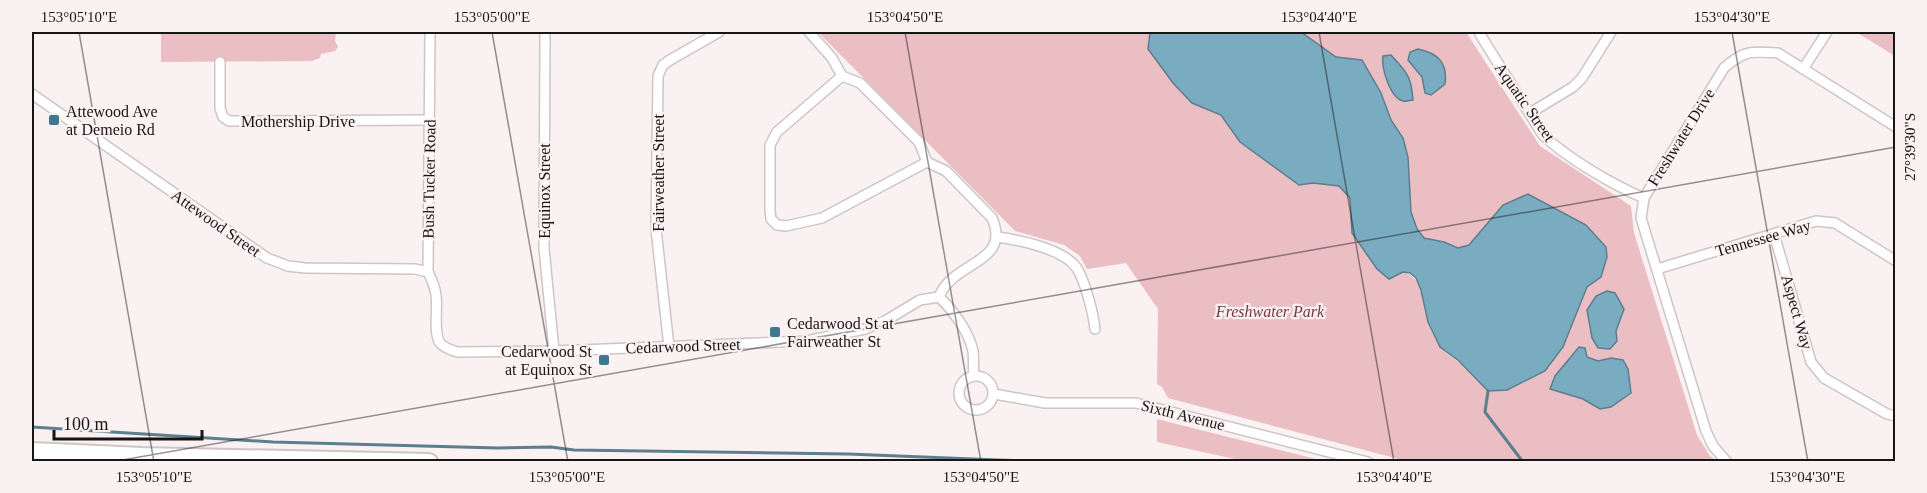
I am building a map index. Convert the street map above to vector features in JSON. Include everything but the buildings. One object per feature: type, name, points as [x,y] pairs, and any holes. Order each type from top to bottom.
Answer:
[{"type":"highway","points":[[32,451],[142,456],[429,462]]},
{"type":"street","name":"Bush Tucker Road","points":[[430,32],[428,272],[434,284],[437,325]]},
{"type":"street","name":"Equinox Street","points":[[545,32],[544,248],[554,351]]},
{"type":"street","name":"Fairweather Street","points":[[669,347],[656,229],[658,76],[663,65],[719,32]]},
{"type":"street","points":[[809,32],[832,58],[842,76],[860,83],[919,142],[927,162],[946,171],[992,218],[996,226],[996,237],[992,250],[985,257],[951,278],[942,287],[939,297],[948,305],[966,334],[973,350],[974,376]]},
{"type":"street","name":"Aquatic Street","points":[[1479,32],[1544,135],[1554,146],[1623,190],[1644,198]]},
{"type":"street","points":[[1530,113],[1573,87],[1582,78],[1611,32]]},
{"type":"street","points":[[1803,69],[1827,32]]},
{"type":"street","name":"Freshwater Drive","points":[[1727,462],[1713,446],[1706,431],[1641,218],[1644,198],[1724,68],[1738,56],[1756,51],[1778,53],[1896,127]]},
{"type":"street","name":"Mothership Drive","points":[[220,62],[220,108],[223,117],[230,121],[430,120]]},
{"type":"street","points":[[842,76],[777,132],[770,145],[771,219],[777,225],[786,226],[822,218],[927,162]]},
{"type":"street","name":"Attewood Street","points":[[32,94],[276,263],[305,268],[415,269],[428,272]]},
{"type":"street","name":"Tennessee Way","points":[[1657,269],[1816,221],[1835,223],[1896,261]]},
{"type":"street","name":"Aspect Way","points":[[1773,234],[1811,362],[1824,378],[1887,414],[1896,416]]},
{"type":"street","points":[[996,237],[1014,239],[1051,251],[1067,259],[1077,270],[1092,312],[1095,329]]},
{"type":"street","name":"Cedarwood Street","points":[[437,325],[440,343],[457,352],[669,347],[822,339],[865,330],[920,300],[939,297]]},
{"type":"street","points":[[979,376],[992,385],[994,394],[984,409],[972,410],[962,404],[959,392],[960,386],[968,378],[979,376]]},
{"type":"street","name":"Sixth Avenue","points":[[994,394],[1045,403],[1136,403],[1368,462]]},
{"type":"green space","points":[[161,32],[336,32],[335,41],[338,47],[335,51],[321,54],[320,58],[312,61],[161,62]]},
{"type":"green space","name":"Freshwater Park","points":[[818,32],[1150,32],[1148,42],[1192,103],[1221,115],[1240,142],[1299,184],[1339,186],[1350,198],[1352,233],[1402,272],[1415,279],[1419,285],[1428,322],[1440,347],[1462,364],[1507,390],[1545,371],[1563,347],[1587,287],[1503,205],[1469,245],[1458,248],[1444,242],[1424,238],[1417,229],[1411,212],[1408,157],[1403,138],[1391,120],[1381,93],[1362,60],[1336,57],[1301,32],[1466,32],[1540,146],[1631,206],[1634,233],[1697,435],[1710,456],[1717,461],[1406,461],[1168,398],[1162,387],[1157,384],[1158,309],[1126,263],[1087,269],[1080,256],[1064,245],[1015,231]],"holes":[[[1624,308],[1616,331],[1587,310]],[[1587,357],[1598,361],[1611,358],[1600,409],[1583,399],[1550,388],[1555,376]]]},
{"type":"green space","points":[[1856,32],[1895,32],[1895,56]]},
{"type":"green space","points":[[1157,419],[1324,461],[1244,461],[1157,442]]},
{"type":"water","points":[[1150,32],[1301,32],[1336,57],[1362,60],[1381,93],[1391,120],[1403,138],[1408,157],[1411,212],[1417,229],[1424,238],[1444,242],[1458,248],[1469,245],[1503,205],[1528,194],[1586,225],[1606,247],[1607,257],[1601,277],[1587,287],[1563,347],[1545,371],[1507,390],[1488,391],[1459,361],[1440,347],[1428,322],[1416,278],[1410,273],[1403,272],[1389,279],[1377,269],[1352,233],[1350,198],[1339,186],[1313,183],[1299,185],[1240,142],[1221,115],[1192,103],[1173,83],[1148,49]]},
{"type":"water","points":[[1418,49],[1436,56],[1445,70],[1445,84],[1431,95],[1425,93],[1422,77],[1408,60],[1410,52]]},
{"type":"water","points":[[1391,55],[1407,75],[1413,100],[1398,99],[1390,88],[1385,74],[1383,56]]},
{"type":"water","points":[[1607,291],[1615,293],[1624,309],[1616,331],[1617,341],[1610,349],[1598,348],[1592,338],[1587,310],[1596,296]]},
{"type":"water","points":[[1579,347],[1585,348],[1587,357],[1598,361],[1611,358],[1623,360],[1628,369],[1631,393],[1611,407],[1600,409],[1583,399],[1550,389],[1555,376]]},
{"type":"waterway","points":[[1488,391],[1485,412],[1523,462]]},
{"type":"waterway","points":[[32,427],[273,442],[848,454],[1047,462]]},
{"type":"place","name":"Attewood Ave at Demeio Rd","points":[[54,120]]},
{"type":"place","name":"Cedarwood St at Fairweather St","points":[[775,332]]},
{"type":"place","name":"Cedarwood St at Equinox St","points":[[604,360]]}]
